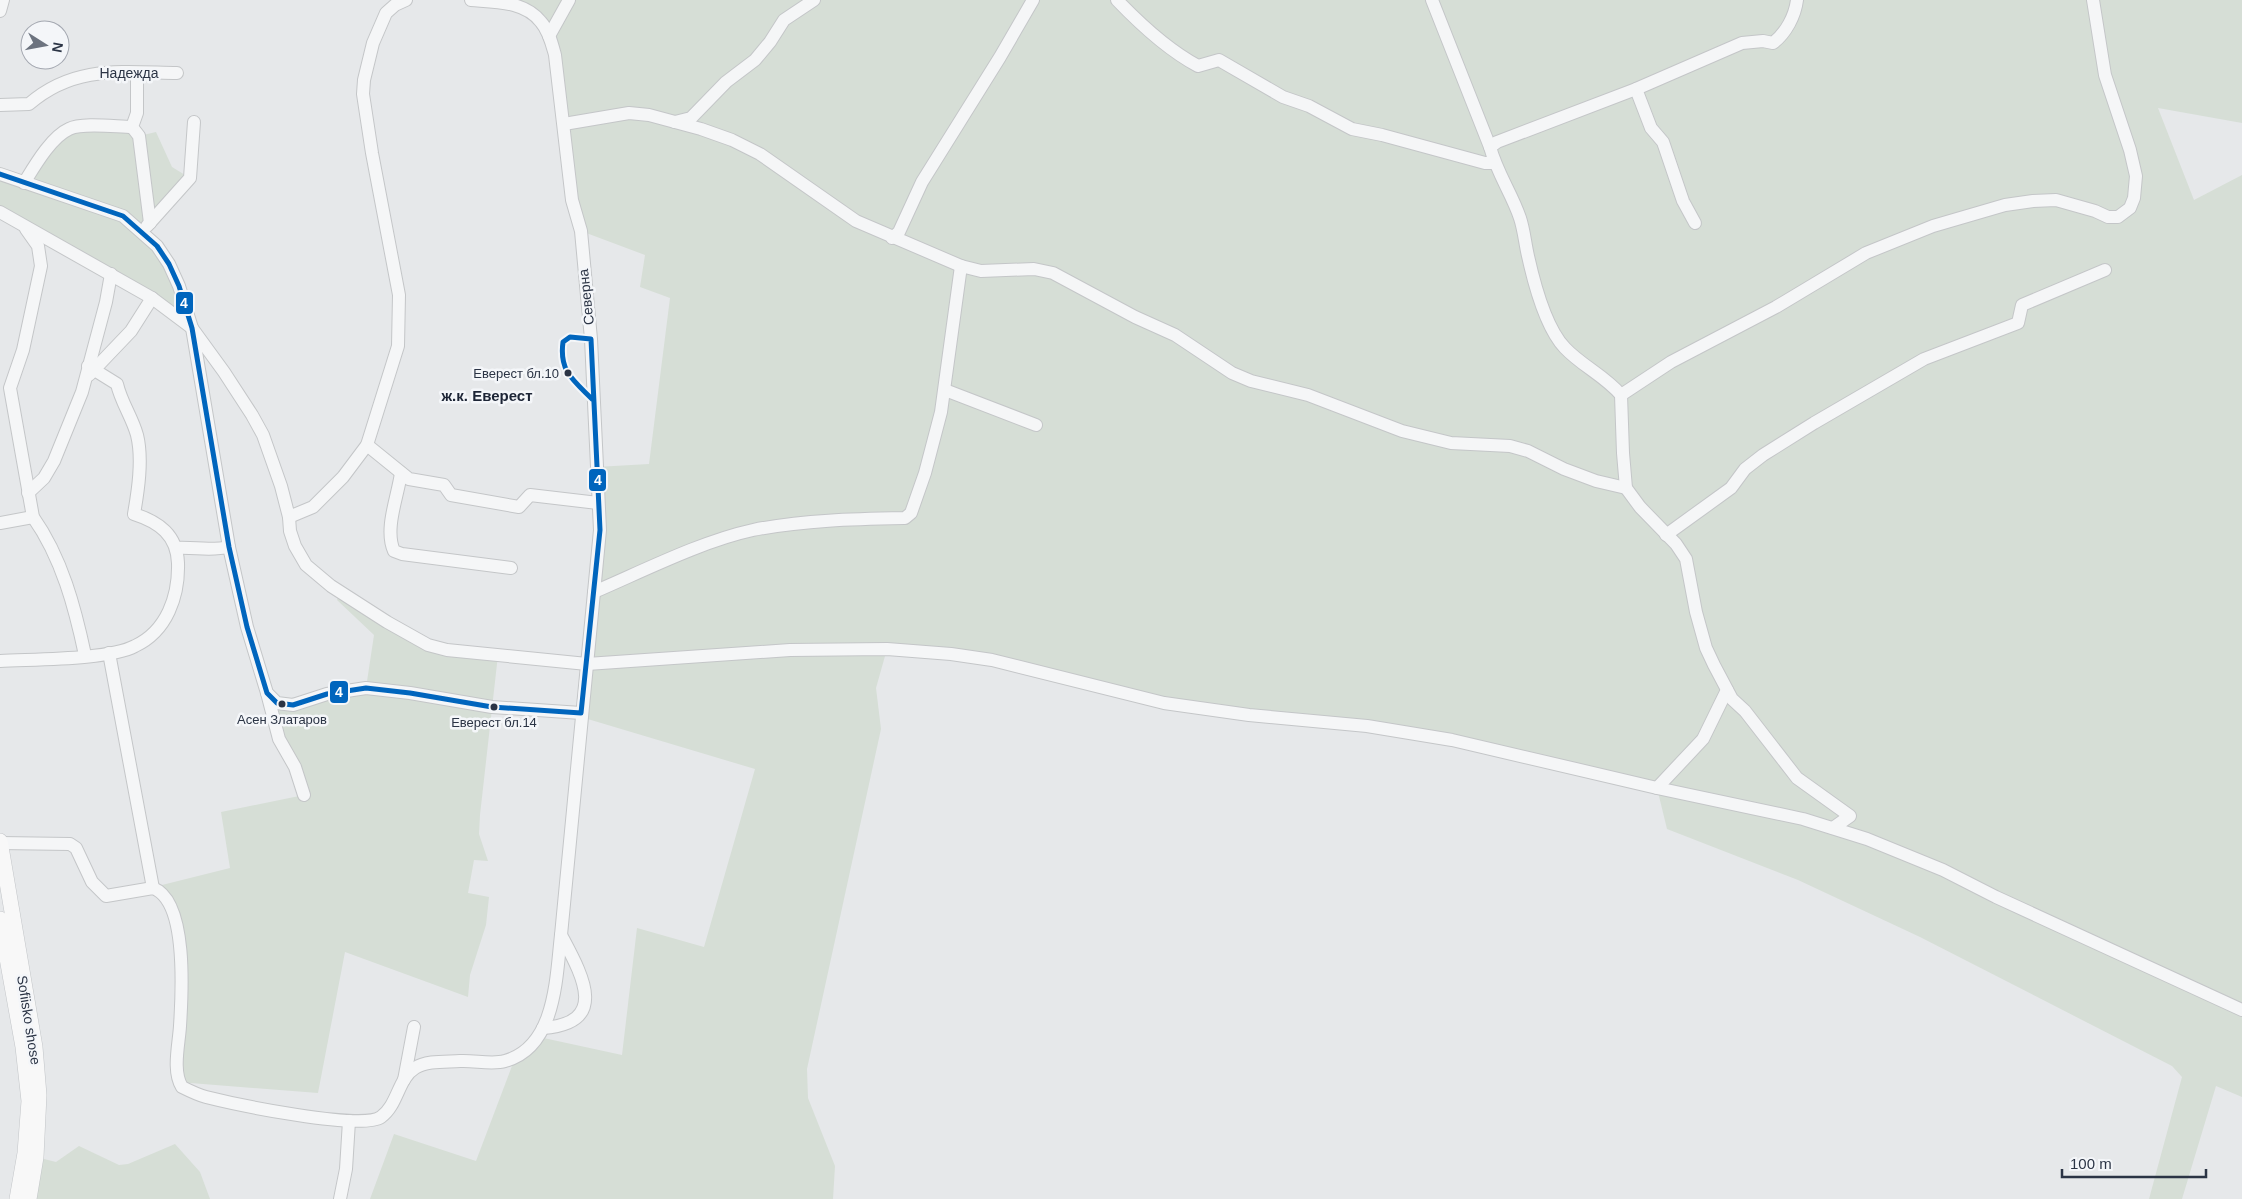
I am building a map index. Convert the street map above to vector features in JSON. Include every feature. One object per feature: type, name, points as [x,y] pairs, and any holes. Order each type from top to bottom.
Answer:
[{"type":"main road","name":"Sofiisko shose","points":[[0,846],[35,1047],[39,1095],[36,1157],[29,1199]]},
{"type":"main road","name":"Sofiisko shose","points":[[1,918],[24,1047],[29,1101],[25,1153],[18,1199]]},
{"type":"street","points":[[0,12],[3,0]]},
{"type":"street","points":[[289,517],[313,507],[343,477],[366,445],[398,346],[399,295],[372,153],[363,94],[364,80],[373,43],[386,13],[395,5],[406,0]]},
{"type":"street","name":"Северна","points":[[404,1080],[415,1068],[429,1064],[468,1061],[503,1062],[516,1058],[528,1050],[539,1037],[543,1028],[554,990],[561,935],[600,530],[591,339],[581,231],[572,200],[555,55],[549,36],[541,21],[526,10],[510,4],[471,0]]},
{"type":"street","points":[[549,36],[569,0]]},
{"type":"street","points":[[675,122],[691,118],[726,82],[755,60],[770,42],[784,20],[814,0]]},
{"type":"street","points":[[892,238],[899,232],[922,182],[1033,0]]},
{"type":"street","points":[[1116,0],[1131,15],[1185,59],[1198,66],[1219,60],[1283,97],[1309,106],[1352,129],[1382,135],[1485,163],[1494,163]]},
{"type":"street","points":[[1432,0],[1490,148],[1494,163],[1520,218],[1535,281],[1554,332],[1564,348],[1590,370],[1604,378],[1621,395],[1622,453],[1626,488],[1676,544],[1686,559],[1706,648],[1730,695],[1745,711],[1797,778],[1850,816],[1833,828]]},
{"type":"street","points":[[1490,148],[1497,142],[1636,89],[1742,43],[1763,41],[1773,43],[1781,36],[1795,12],[1797,0]]},
{"type":"street","points":[[1621,395],[1671,362],[1776,307],[1866,253],[1925,229],[2005,205],[2033,201],[2056,200],[2095,211],[2108,217],[2118,217],[2130,208],[2134,198],[2136,176],[2127,140],[2105,75],[2093,0]]},
{"type":"street","name":"Надежда","points":[[0,105],[30,104],[44,92],[59,83],[94,72],[177,73]]},
{"type":"street","points":[[132,127],[137,113],[138,73]]},
{"type":"street","points":[[1636,89],[1651,128],[1663,142],[1684,201],[1695,224]]},
{"type":"street","points":[[564,124],[629,113],[701,129],[746,147],[856,222],[961,266],[981,272],[1034,269],[1053,272],[1136,317],[1175,335],[1232,373],[1251,381],[1308,396],[1357,416],[1418,435],[1451,443],[1510,446],[1528,451],[1564,469],[1596,481],[1626,488]]},
{"type":"street","points":[[146,228],[190,178],[194,122]]},
{"type":"street","points":[[24,183],[46,148],[69,129],[79,126],[132,127]]},
{"type":"street","points":[[132,127],[139,136],[146,228],[170,264],[192,328],[229,547],[247,627],[279,739],[295,767],[304,795]]},
{"type":"street","points":[[0,174],[123,216],[146,228]]},
{"type":"street","points":[[0,212],[152,298],[192,328],[256,422],[281,486],[295,546],[306,565],[317,575],[387,622],[428,645],[447,650],[587,664],[800,649],[887,649],[951,654],[992,660],[1164,703],[1249,715],[1410,732],[1803,819],[1867,839],[1943,870],[1996,897],[2242,1010]]},
{"type":"street","points":[[23,225],[38,246],[41,266],[23,350],[10,388],[33,517],[44,533],[61,572],[75,610],[85,655]]},
{"type":"street","points":[[594,592],[702,546],[753,530],[834,520],[905,518],[911,513],[925,473],[941,412],[961,266]]},
{"type":"street","points":[[1666,535],[1730,488],[1745,469],[1791,437],[1924,359],[2018,323],[2022,305],[2105,270]]},
{"type":"street","points":[[28,492],[44,478],[54,461],[91,368],[111,274]]},
{"type":"street","points":[[91,368],[131,331],[152,298]]},
{"type":"street","points":[[0,661],[109,653],[134,647],[144,641],[168,614],[175,597],[178,579],[176,548],[173,539],[163,528],[149,519],[134,514],[139,485],[137,435],[120,397],[117,384],[91,368]]},
{"type":"street","points":[[945,390],[1036,425]]},
{"type":"street","points":[[366,445],[409,479],[444,485],[451,495],[520,507],[530,495],[598,503]]},
{"type":"street","points":[[401,473],[390,538],[394,550],[402,554],[511,568]]},
{"type":"street","points":[[0,523],[33,517]]},
{"type":"street","points":[[176,548],[191,547],[211,550],[229,547]]},
{"type":"street","points":[[109,653],[153,888]]},
{"type":"street","points":[[266,693],[277,703],[293,705],[327,694],[366,688],[410,693],[492,707],[581,712]]},
{"type":"street","points":[[1657,788],[1703,739],[1720,707],[1730,695]]},
{"type":"street","points":[[0,846],[70,844],[76,848],[92,882],[106,896],[153,888],[158,890],[167,901],[177,924],[180,955],[181,1003],[177,1076],[182,1087],[205,1097],[314,1117],[350,1122],[370,1121],[381,1117],[391,1104],[404,1080],[414,1027]]},
{"type":"street","points":[[543,1028],[562,1026],[572,1020],[583,1008],[586,994],[582,976],[561,935]]},
{"type":"street","points":[[340,1199],[346,1170],[350,1122]]},
{"type":"shaded area","points":[[469,0],[2242,0],[2242,123],[2158,108],[2194,200],[2242,175],[2242,1097],[2216,1086],[2182,1199],[2149,1199],[2182,1077],[2172,1066],[1920,937],[1798,880],[1667,829],[1657,788],[1452,740],[1249,715],[992,660],[887,649],[876,688],[881,729],[807,1069],[808,1098],[835,1166],[833,1199],[370,1199],[394,1134],[476,1161],[515,1058],[539,1037],[622,1055],[637,928],[704,947],[755,769],[581,717],[600,530],[596,467],[649,464],[670,298],[640,287],[645,255],[581,231],[548,33],[526,10]]},
{"type":"shaded area","points":[[132,127],[139,136],[156,132],[172,167],[190,178],[143,232],[157,246],[192,328],[0,212],[0,174],[24,183],[69,129]]},
{"type":"shaded area","points":[[340,592],[414,637],[498,655],[479,834],[488,861],[474,860],[468,893],[489,897],[486,925],[470,975],[468,997],[345,952],[318,1093],[178,1082],[177,924],[162,885],[230,868],[221,812],[304,795],[287,753],[277,703],[366,688],[374,635],[337,600]]},
{"type":"shaded area","points":[[175,1144],[200,1172],[210,1199],[29,1199],[36,1157],[56,1162],[79,1146],[119,1165],[128,1164]]},
{"type":"transit line","name":"4","points":[[0,174],[123,216],[157,246],[169,264],[179,286],[192,328],[229,547],[247,627],[267,693],[277,703],[293,705],[327,694],[366,688],[410,693],[492,707],[581,713],[600,530],[591,339],[570,337],[563,342],[562,352],[565,368],[573,380],[592,399]]},
{"type":"place","name":"Еверест бл.10","points":[[568,373]]},
{"type":"place","name":"Асен Златаров","points":[[282,704]]},
{"type":"place","name":"Еверест бл.14","points":[[494,707]]},
{"type":"district","name":"ж.к. Еверест","points":[[487,396]]}]
